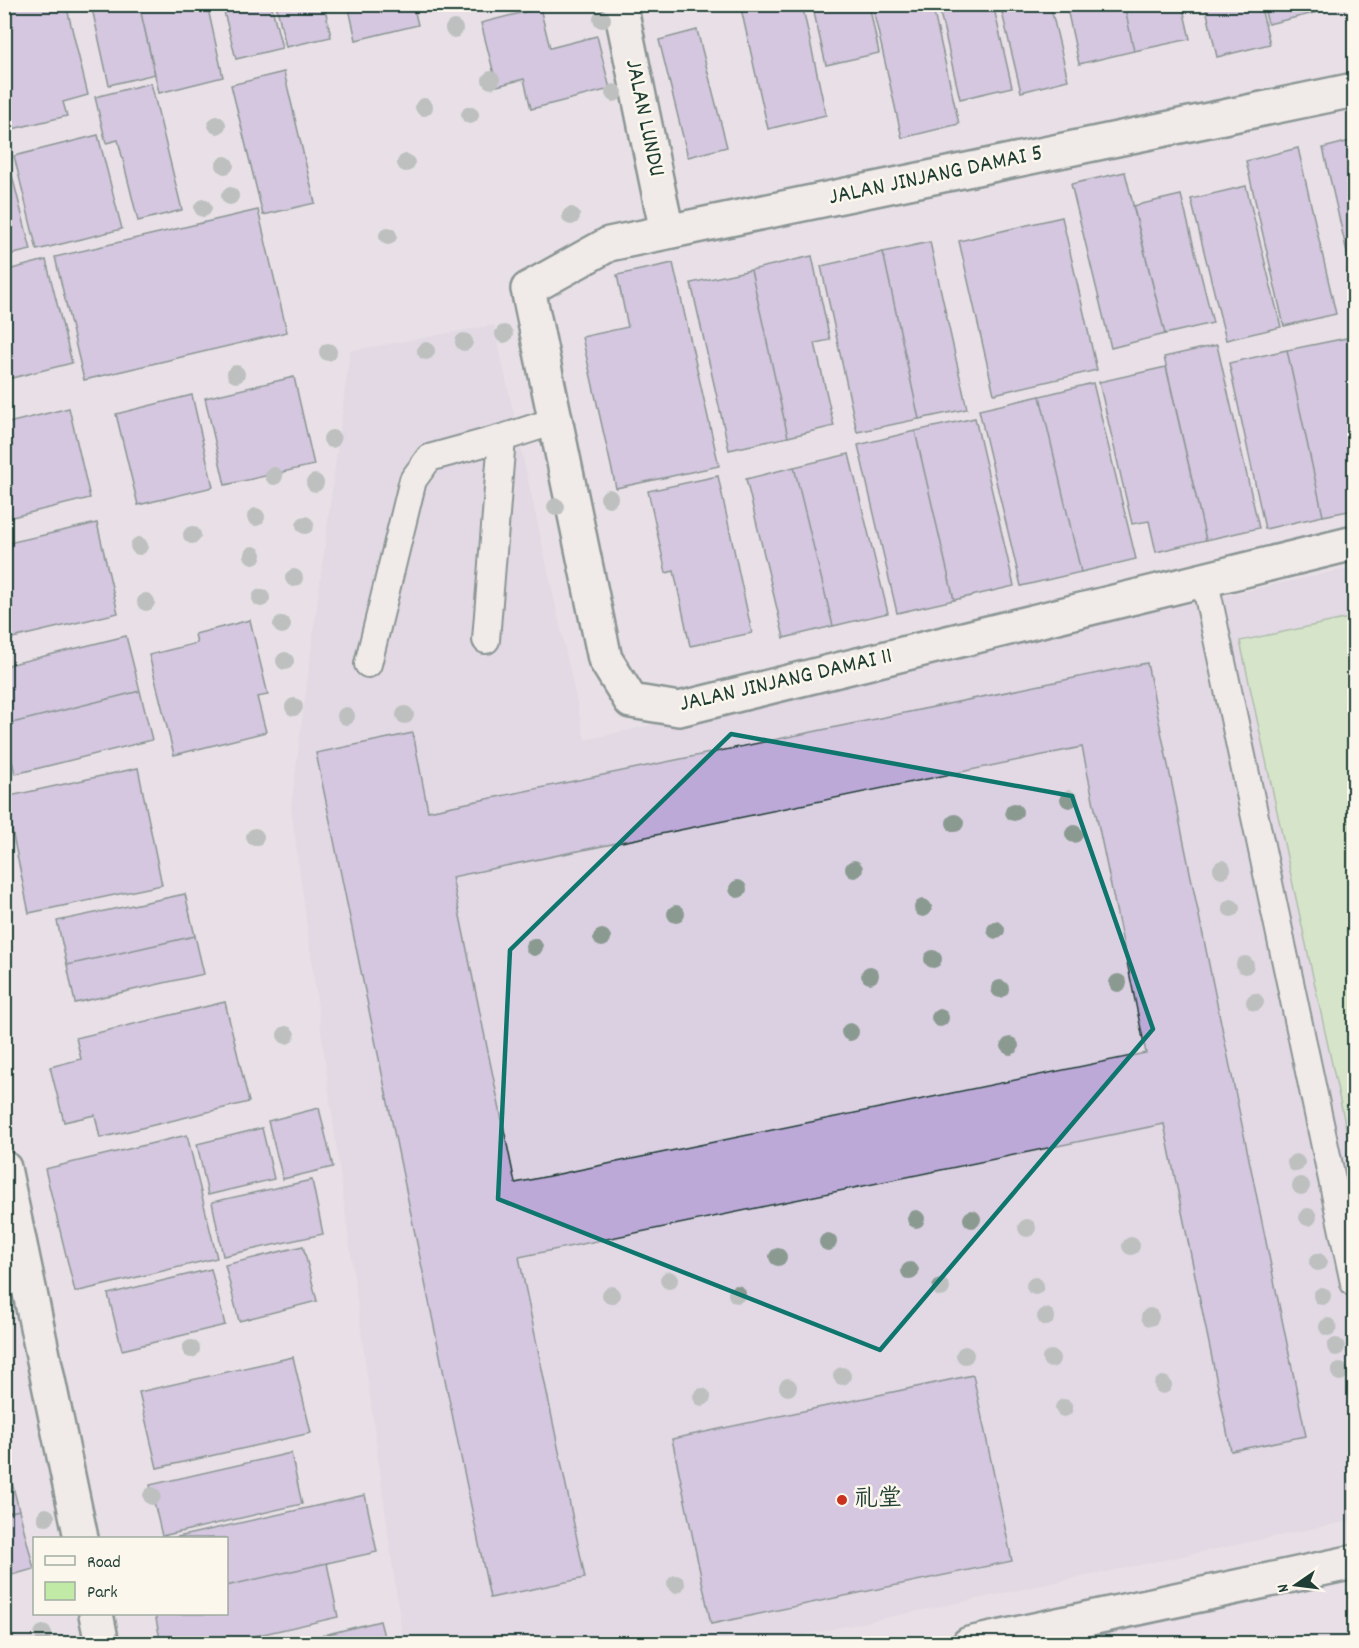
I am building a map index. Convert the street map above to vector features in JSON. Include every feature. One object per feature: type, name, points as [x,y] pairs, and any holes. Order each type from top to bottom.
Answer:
[{"type":"street","name":"JALAN LUNDU","points":[[620,4],[667,232]]},
{"type":"street","name":"JALAN JINJANG DAMAI 5","points":[[528,289],[609,244],[1354,90]]},
{"type":"street","name":"JALAN JINJANG DAMAI 11","points":[[528,289],[604,659],[631,701],[679,709],[1354,543]]},
{"type":"street","points":[[4,1168],[81,1537]]},
{"type":"street","points":[[969,1644],[1354,1562]]},
{"type":"street","points":[[96,1615],[102,1644]]},
{"type":"lane","points":[[368,664],[413,480],[429,458],[555,421]]},
{"type":"lane","points":[[486,640],[502,438]]},
{"type":"lane","points":[[1203,580],[1211,607],[1354,1284]]},
{"type":"highlighted area","points":[[731,734],[1072,796],[1153,1029],[880,1350],[498,1199],[510,950]]},
{"type":"shaded area","points":[[494,325],[585,740],[1354,567],[1354,1520],[798,1636],[799,1643],[403,1643],[291,807],[350,351]]},
{"type":"green space","points":[[1354,617],[1354,1165],[1240,641]]},
{"type":"building","points":[[4,4],[66,4],[88,95],[63,102],[67,116],[8,130],[4,115]]},
{"type":"building","points":[[91,4],[139,4],[155,74],[109,85]]},
{"type":"building","points":[[139,4],[207,4],[223,77],[159,93]]},
{"type":"building","points":[[222,4],[271,4],[282,48],[236,59]]},
{"type":"building","points":[[276,4],[324,4],[331,37],[286,47]]},
{"type":"building","points":[[348,4],[413,4],[418,25],[356,40]]},
{"type":"building","points":[[494,4],[517,4],[495,8]]},
{"type":"building","points":[[740,4],[802,4],[826,115],[768,129]]},
{"type":"building","points":[[812,4],[869,4],[879,53],[826,65]]},
{"type":"building","points":[[872,4],[932,4],[959,124],[902,138]]},
{"type":"building","points":[[938,4],[993,4],[1012,87],[960,99]]},
{"type":"building","points":[[1000,4],[1050,4],[1068,80],[1021,92]]},
{"type":"building","points":[[1066,4],[1124,4],[1134,51],[1079,64]]},
{"type":"building","points":[[1124,4],[1182,4],[1190,39],[1134,51]]},
{"type":"building","points":[[1205,4],[1260,4],[1270,44],[1217,57]]},
{"type":"building","points":[[1263,4],[1326,4],[1327,10],[1268,24]]},
{"type":"building","points":[[1350,4],[1354,4],[1354,24]]},
{"type":"building","points":[[540,8],[550,48],[597,36],[610,89],[531,109],[524,79],[497,86],[481,23]]},
{"type":"building","points":[[697,30],[727,147],[688,157],[659,40]]},
{"type":"building","points":[[284,72],[315,203],[263,215],[231,85]]},
{"type":"building","points":[[151,83],[182,210],[138,221],[118,140],[106,143],[95,97]]},
{"type":"building","points":[[98,135],[122,229],[37,250],[14,156]]},
{"type":"building","points":[[1354,140],[1354,283],[1323,148]]},
{"type":"building","points":[[4,144],[31,250],[4,256]]},
{"type":"building","points":[[1298,148],[1336,314],[1284,326],[1246,161]]},
{"type":"building","points":[[1125,172],[1165,334],[1111,348],[1071,184]]},
{"type":"building","points":[[1246,186],[1281,327],[1226,340],[1191,199]]},
{"type":"building","points":[[1181,195],[1213,323],[1165,334],[1133,206]]},
{"type":"building","points":[[258,210],[287,332],[84,380],[55,257]]},
{"type":"building","points":[[1062,217],[1097,370],[994,394],[959,241]]},
{"type":"building","points":[[930,242],[967,409],[919,419],[883,252]]},
{"type":"building","points":[[883,252],[919,419],[857,432],[821,266]]},
{"type":"building","points":[[812,256],[830,340],[815,343],[834,426],[788,437],[751,270]]},
{"type":"building","points":[[46,260],[72,363],[4,380],[4,271]]},
{"type":"building","points":[[673,263],[719,466],[616,488],[582,337],[628,327],[617,275]]},
{"type":"building","points":[[751,270],[788,437],[729,450],[691,283]]},
{"type":"building","points":[[1347,338],[1354,375],[1354,510],[1323,516],[1287,350]]},
{"type":"building","points":[[1217,345],[1259,528],[1206,540],[1164,357]]},
{"type":"building","points":[[1287,350],[1323,516],[1265,529],[1229,363]]},
{"type":"building","points":[[1166,367],[1206,540],[1156,552],[1149,521],[1132,524],[1099,382]]},
{"type":"building","points":[[294,377],[314,465],[225,485],[205,398]]},
{"type":"building","points":[[1093,383],[1136,559],[1081,572],[1040,396]]},
{"type":"building","points":[[192,395],[213,487],[138,505],[116,414]]},
{"type":"building","points":[[1040,396],[1081,572],[1021,586],[979,410]]},
{"type":"building","points":[[69,408],[90,498],[4,519],[4,424]]},
{"type":"building","points":[[975,418],[1014,586],[954,600],[915,431]]},
{"type":"building","points":[[915,431],[954,600],[897,613],[858,445]]},
{"type":"building","points":[[849,454],[888,613],[833,626],[794,467]]},
{"type":"building","points":[[794,467],[833,626],[784,638],[746,479]]},
{"type":"building","points":[[718,476],[752,633],[690,646],[674,571],[666,573],[648,491]]},
{"type":"building","points":[[97,523],[118,613],[4,640],[4,544]]},
{"type":"building","points":[[250,620],[268,695],[257,697],[266,732],[174,755],[149,655],[197,643],[195,634]]},
{"type":"building","points":[[126,636],[140,691],[4,725],[4,666]]},
{"type":"building","points":[[1147,663],[1306,1436],[1231,1451],[1164,1124],[519,1257],[585,1578],[490,1598],[316,753],[413,733],[428,811]],"holes":[[[1082,747],[1146,1053],[515,1183],[452,877]]]},
{"type":"building","points":[[140,691],[152,740],[15,774],[4,725]]},
{"type":"building","points":[[138,768],[162,885],[29,913],[5,797]]},
{"type":"building","points":[[185,894],[195,936],[67,965],[57,921]]},
{"type":"building","points":[[195,936],[204,974],[75,1003],[67,965]]},
{"type":"building","points":[[225,1002],[249,1102],[100,1138],[95,1115],[64,1122],[50,1067],[81,1059],[76,1038]]},
{"type":"building","points":[[319,1108],[333,1167],[283,1179],[268,1121]]},
{"type":"building","points":[[262,1128],[274,1179],[208,1195],[197,1144]]},
{"type":"building","points":[[187,1135],[217,1258],[75,1292],[45,1169]]},
{"type":"building","points":[[312,1180],[323,1234],[223,1256],[212,1202]]},
{"type":"building","points":[[303,1246],[317,1301],[239,1321],[225,1265]]},
{"type":"building","points":[[211,1269],[225,1325],[122,1350],[108,1294]]},
{"type":"building","points":[[293,1357],[311,1433],[157,1468],[139,1392]]},
{"type":"building","name":"礼堂","points":[[973,1375],[1012,1561],[711,1624],[672,1439]]},
{"type":"building","points":[[291,1453],[302,1504],[162,1536],[150,1485]]},
{"type":"building","points":[[4,1459],[6,1459],[19,1510],[4,1514]]},
{"type":"building","points":[[365,1495],[377,1552],[228,1586],[228,1537],[177,1537]]},
{"type":"building","points":[[19,1510],[33,1569],[4,1577],[4,1514]]},
{"type":"building","points":[[327,1563],[338,1617],[220,1644],[161,1644],[155,1615],[228,1615],[228,1586]]},
{"type":"building","points":[[380,1621],[386,1644],[288,1644]]},
{"type":"building","points":[[1265,1636],[1266,1644],[1230,1644]]},
{"type":"place","name":"礼堂","points":[[842,1500]]}]
